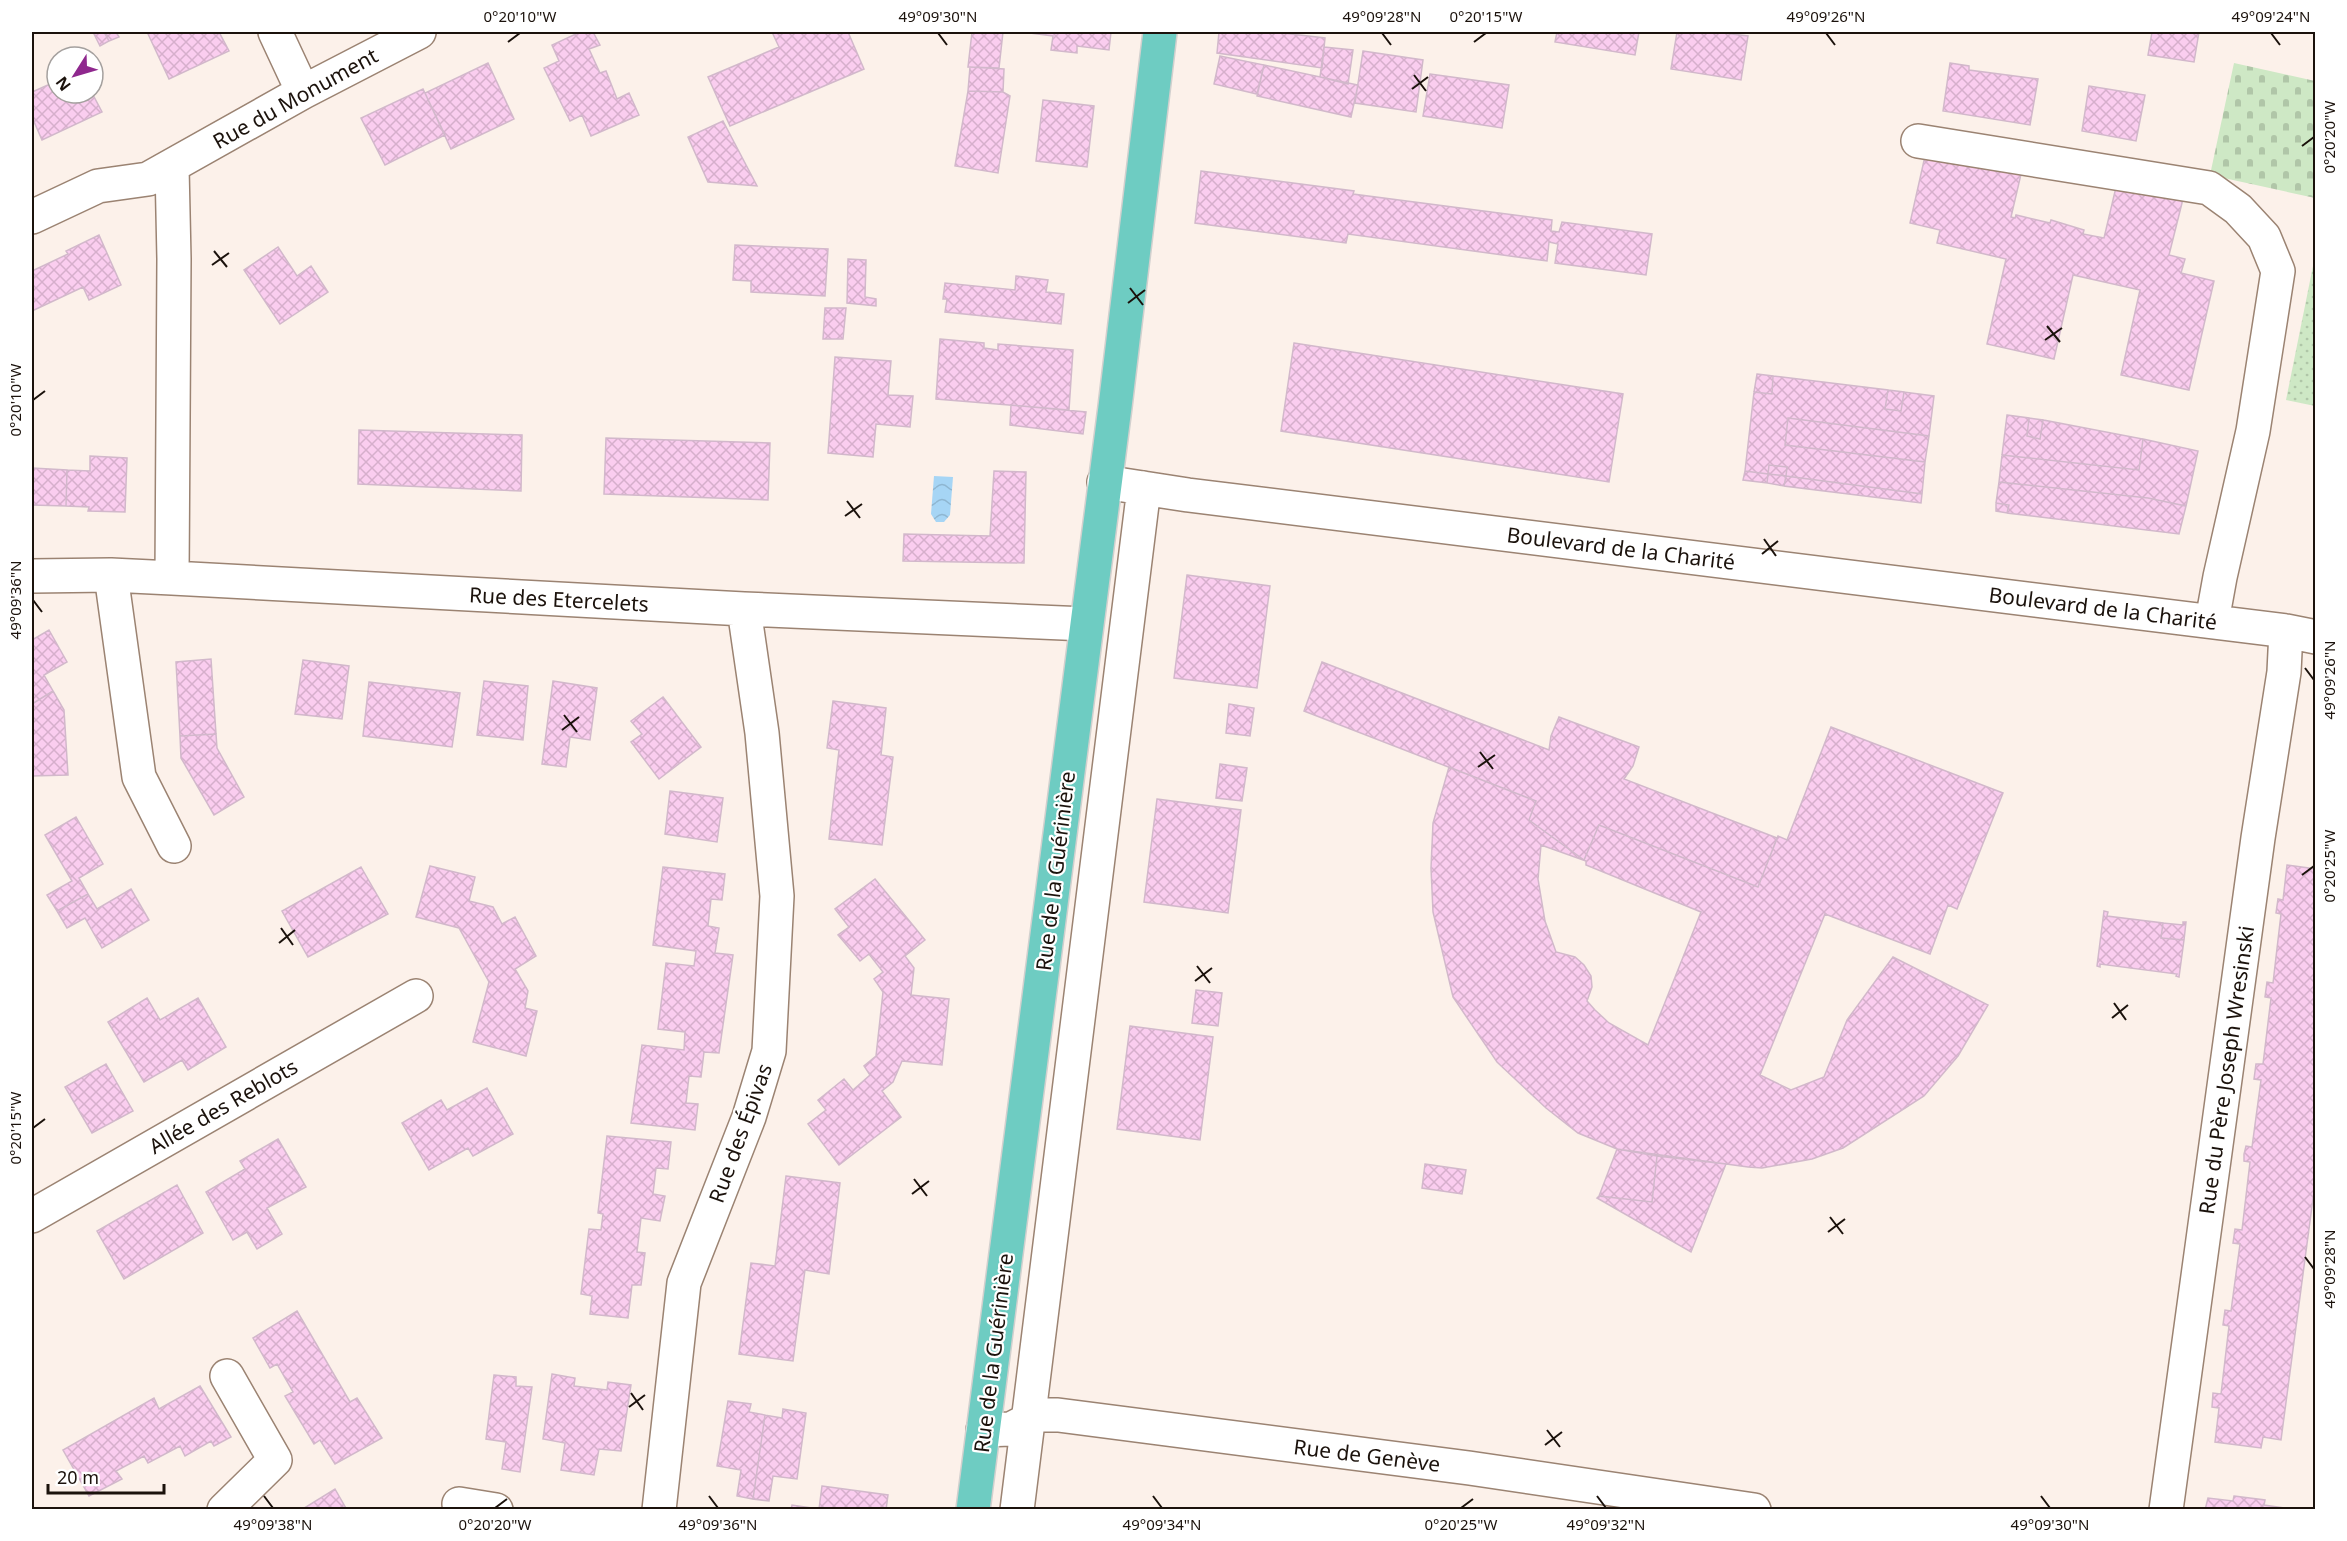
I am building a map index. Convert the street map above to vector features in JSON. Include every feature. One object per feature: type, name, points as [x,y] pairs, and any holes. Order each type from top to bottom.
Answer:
[{"type":"main road","name":"Rue de la Guérinière","points":[[973,1509],[1160,32]]},
{"type":"street","points":[[275,32],[303,92]]},
{"type":"street","name":"Rue du Monument","points":[[32,218],[98,186],[148,179],[303,92],[419,32]]},
{"type":"street","points":[[1918,141],[2208,188],[2238,209],[2264,237],[2278,272],[2253,431],[2212,621]]},
{"type":"street","points":[[172,167],[174,271],[172,578]]},
{"type":"street","name":"Boulevard de la Charité","points":[[1104,482],[2301,634]]},
{"type":"street","points":[[1017,1509],[1144,488]]},
{"type":"street","points":[[111,575],[139,777],[174,846]]},
{"type":"street","name":"Rue des Etercelets","points":[[32,576],[111,575],[744,609],[1086,624]]},
{"type":"street","name":"Rue des Épivas","points":[[659,1509],[684,1283],[748,1117],[769,1051],[777,896],[762,733],[744,609]]},
{"type":"street","name":"Rue du Père Joseph Wresinski","points":[[2166,1509],[2258,838],[2284,672],[2301,634]]},
{"type":"street","name":"Allée des Reblots","points":[[32,1216],[416,996]]},
{"type":"street","points":[[224,1509],[275,1460],[227,1376]]},
{"type":"street","name":"Rue de Genève","points":[[983,1430],[1011,1429],[1038,1415],[1058,1415],[1458,1466],[1754,1509]]},
{"type":"street","points":[[459,1504],[496,1509]]},
{"type":"green space","points":[[2234,63],[2315,81],[2315,198],[2210,175]]},
{"type":"green space","points":[[2315,256],[2316,406],[2286,400]]},
{"type":"water","points":[[934,476],[953,477],[950,515],[944,522],[936,522],[931,514]]},
{"type":"building","points":[[93,32],[104,32],[109,41],[100,45]]},
{"type":"building","points":[[104,32],[116,32],[119,37],[109,41]]},
{"type":"building","points":[[153,32],[219,32],[229,51],[169,79],[148,34]]},
{"type":"building","points":[[580,32],[593,32],[600,45],[589,49],[600,73],[606,71],[617,99],[629,93],[639,115],[591,136],[582,115],[570,121],[544,68],[559,61],[552,45]]},
{"type":"building","points":[[772,32],[848,32],[864,69],[730,126],[708,77],[779,47]]},
{"type":"building","points":[[972,32],[1003,32],[999,68],[968,67]]},
{"type":"building","points":[[1022,32],[1111,32],[1109,50],[1077,46],[1077,53],[1051,50],[1053,36]]},
{"type":"building","points":[[1219,32],[1274,32],[1325,38],[1322,68],[1217,53]]},
{"type":"building","points":[[1557,32],[1639,32],[1635,55],[1555,42]]},
{"type":"building","points":[[1677,32],[1715,32],[1748,36],[1741,80],[1671,69]]},
{"type":"building","points":[[2152,32],[2199,32],[2194,62],[2148,55]]},
{"type":"building","points":[[1324,47],[1353,50],[1348,84],[1320,77]]},
{"type":"building","points":[[1363,51],[1423,60],[1416,112],[1355,103]]},
{"type":"building","points":[[1220,56],[1264,65],[1257,94],[1214,84]]},
{"type":"building","points":[[488,63],[514,119],[451,149],[425,93]]},
{"type":"building","points":[[1950,63],[1969,66],[1969,70],[2038,79],[2030,125],[1943,111]]},
{"type":"building","points":[[1264,65],[1358,85],[1351,117],[1257,96]]},
{"type":"building","points":[[970,67],[1004,69],[1003,92],[968,91]]},
{"type":"building","points":[[1430,74],[1509,85],[1502,128],[1423,116]]},
{"type":"building","points":[[45,86],[45,105],[98,105],[102,112],[42,140],[32,117],[32,92]]},
{"type":"building","points":[[2089,86],[2145,95],[2136,141],[2082,131]]},
{"type":"building","points":[[423,89],[445,135],[385,165],[361,118]]},
{"type":"building","points":[[968,91],[1003,92],[1010,96],[998,173],[955,166]]},
{"type":"building","points":[[1043,100],[1094,106],[1087,167],[1036,161]]},
{"type":"building","points":[[723,121],[757,186],[708,182],[688,137]]},
{"type":"building","points":[[1925,156],[2022,170],[2011,217],[2015,218],[2016,215],[2050,223],[2051,220],[2084,230],[2083,234],[2104,238],[2117,183],[2183,199],[2169,255],[2185,259],[2181,273],[2214,281],[2189,390],[2121,375],[2140,290],[2073,275],[2054,359],[1987,344],[2006,259],[1937,243],[1940,230],[1910,223]]},
{"type":"building","points":[[1201,171],[1552,220],[1551,231],[1559,232],[1562,222],[1652,234],[1646,275],[1555,263],[1558,244],[1549,242],[1547,261],[1348,234],[1346,243],[1195,223]]},
{"type":"building","points":[[99,235],[121,285],[89,300],[83,287],[32,311],[32,271],[68,254],[66,251]]},
{"type":"building","points":[[735,245],[828,249],[825,296],[751,292],[751,281],[733,280]]},
{"type":"building","points":[[278,247],[297,276],[311,266],[328,292],[280,324],[244,270]]},
{"type":"building","points":[[848,259],[866,260],[865,297],[876,299],[876,306],[847,303]]},
{"type":"building","points":[[1016,276],[1048,280],[1046,292],[1064,294],[1061,324],[945,312],[947,299],[943,299],[945,283],[1015,290]]},
{"type":"building","points":[[825,308],[846,308],[843,339],[823,339]]},
{"type":"building","points":[[940,339],[984,343],[984,348],[998,350],[998,344],[1073,350],[1069,410],[936,399]]},
{"type":"building","points":[[1294,343],[1623,394],[1609,482],[1281,431]]},
{"type":"building","points":[[835,357],[891,361],[888,395],[913,396],[910,427],[876,424],[873,457],[828,453]]},
{"type":"building","points":[[1757,374],[1773,376],[1772,394],[1754,392]]},
{"type":"building","points":[[1773,376],[1888,390],[1885,409],[1901,411],[1904,392],[1934,396],[1929,436],[1788,418],[1785,445],[1925,462],[1922,494],[1786,476],[1787,467],[1769,465],[1768,474],[1745,471],[1754,392],[1772,394]]},
{"type":"building","points":[[1888,390],[1904,392],[1901,411],[1885,409]]},
{"type":"building","points":[[1011,405],[1086,412],[1083,434],[1010,425]]},
{"type":"building","points":[[2007,415],[2029,418],[2027,436],[2040,439],[2043,420],[2143,439],[2139,470],[2002,455]]},
{"type":"building","points":[[1788,418],[1929,436],[1925,462],[1785,445]]},
{"type":"building","points":[[2029,418],[2043,420],[2040,439],[2027,436]]},
{"type":"building","points":[[359,430],[522,435],[521,491],[358,484]]},
{"type":"building","points":[[606,438],[770,443],[768,500],[604,494]]},
{"type":"building","points":[[2143,439],[2198,451],[2186,506],[2148,498],[1999,482],[2002,455],[2139,470]]},
{"type":"building","points":[[90,456],[127,458],[125,512],[88,511],[89,507],[66,506],[67,470],[90,471]]},
{"type":"building","points":[[1769,465],[1787,467],[1786,476],[1768,474]]},
{"type":"building","points":[[32,468],[67,470],[66,506],[32,505]]},
{"type":"building","points":[[994,471],[1026,472],[1024,563],[903,561],[904,534],[990,536]]},
{"type":"building","points":[[1745,471],[1768,474],[1767,483],[1743,480]]},
{"type":"building","points":[[1768,474],[1786,476],[1784,486],[1767,483]]},
{"type":"building","points":[[1786,476],[1922,494],[1921,503],[1784,486]]},
{"type":"building","points":[[1999,482],[2148,498],[2186,506],[2179,534],[2007,513],[2009,505],[1996,503]]},
{"type":"building","points":[[1996,503],[2009,505],[2007,513],[1996,511]]},
{"type":"building","points":[[1187,575],[1270,586],[1257,688],[1174,678]]},
{"type":"building","points":[[49,630],[67,662],[44,675],[53,691],[32,704],[32,640]]},
{"type":"building","points":[[211,659],[216,734],[180,736],[176,662]]},
{"type":"building","points":[[303,660],[349,666],[342,719],[295,714]]},
{"type":"building","points":[[1322,662],[1549,750],[1551,736],[1559,717],[1639,747],[1633,766],[1624,779],[1777,838],[1758,887],[1599,825],[1584,860],[1529,820],[1536,801],[1304,711]]},
{"type":"building","points":[[484,681],[528,686],[523,740],[477,735]]},
{"type":"building","points":[[553,681],[597,688],[590,740],[570,737],[566,767],[542,764]]},
{"type":"building","points":[[369,682],[460,693],[452,747],[363,736]]},
{"type":"building","points":[[53,691],[64,710],[68,775],[32,776],[32,704]]},
{"type":"building","points":[[663,697],[701,747],[659,779],[631,742],[642,734],[631,721]]},
{"type":"building","points":[[833,701],[886,708],[881,755],[893,757],[882,845],[829,839],[839,750],[827,748]]},
{"type":"building","points":[[1229,704],[1254,708],[1250,736],[1226,733]]},
{"type":"building","points":[[1831,727],[2003,793],[1957,909],[1948,905],[1930,954],[1825,914],[1760,1075],[1791,1090],[1824,1077],[1847,1020],[1893,957],[1988,1005],[1958,1056],[1924,1096],[1843,1148],[1812,1159],[1762,1168],[1617,1149],[1578,1133],[1546,1108],[1497,1062],[1453,997],[1433,912],[1431,868],[1433,823],[1449,767],[1536,801],[1529,820],[1584,860],[1599,825],[1758,887],[1778,836],[1787,840]],"holes":[[[1541,845],[1586,861],[1586,865],[1701,912],[1648,1045],[1609,1023],[1587,1001],[1592,987],[1591,976],[1575,957],[1556,952],[1545,921],[1538,879]]]},
{"type":"building","points":[[216,734],[217,748],[244,797],[214,815],[181,758],[180,736]]},
{"type":"building","points":[[1220,764],[1247,768],[1242,801],[1216,798]]},
{"type":"building","points":[[670,791],[723,798],[717,842],[665,834]]},
{"type":"building","points":[[1157,799],[1241,810],[1228,913],[1144,902]]},
{"type":"building","points":[[76,817],[103,864],[79,878],[88,894],[57,911],[47,895],[72,881],[45,835]]},
{"type":"building","points":[[2287,865],[2316,869],[2316,1176],[2281,1440],[2263,1437],[2261,1448],[2215,1442],[2219,1408],[2212,1407],[2213,1393],[2221,1394],[2229,1326],[2223,1325],[2225,1310],[2231,1311],[2240,1244],[2233,1243],[2235,1229],[2242,1230],[2250,1162],[2244,1161],[2244,1154],[2246,1146],[2252,1147],[2261,1080],[2254,1079],[2256,1064],[2263,1064],[2271,998],[2265,997],[2267,982],[2273,983],[2281,914],[2276,913],[2278,899],[2283,900]]},
{"type":"building","points":[[430,866],[475,877],[469,901],[493,907],[502,924],[515,917],[536,956],[515,969],[528,991],[525,1008],[537,1011],[526,1056],[473,1042],[489,982],[459,928],[416,917]]},
{"type":"building","points":[[361,867],[388,914],[308,957],[282,911]]},
{"type":"building","points":[[663,867],[725,874],[722,900],[711,899],[708,926],[719,928],[715,953],[733,955],[719,1053],[704,1052],[701,1077],[689,1076],[686,1103],[698,1104],[695,1130],[631,1123],[642,1045],[684,1050],[685,1032],[658,1029],[666,963],[694,966],[696,951],[653,945]]},
{"type":"building","points":[[875,879],[925,940],[905,956],[914,968],[911,995],[949,999],[942,1065],[902,1061],[893,1082],[882,1091],[901,1117],[839,1165],[808,1124],[826,1110],[818,1100],[844,1079],[853,1090],[870,1075],[864,1066],[876,1056],[883,992],[874,979],[883,972],[869,954],[860,961],[838,935],[849,927],[835,909]]},
{"type":"building","points":[[131,889],[149,920],[102,948],[85,918],[67,928],[57,911],[88,894],[97,909]]},
{"type":"building","points":[[2104,911],[2108,912],[2107,916],[2163,923],[2161,938],[2184,940],[2179,977],[2176,976],[2177,974],[2100,964],[2100,967],[2097,966]]},
{"type":"building","points":[[2183,922],[2186,922],[2184,940],[2161,938],[2163,923],[2183,925]]},
{"type":"building","points":[[1196,990],[1222,993],[1218,1026],[1192,1023]]},
{"type":"building","points":[[147,998],[160,1020],[198,998],[226,1047],[188,1070],[182,1060],[144,1082],[108,1022]]},
{"type":"building","points":[[1130,1026],[1213,1037],[1200,1140],[1117,1129]]},
{"type":"building","points":[[106,1064],[133,1111],[92,1133],[65,1087]]},
{"type":"building","points":[[487,1088],[513,1134],[473,1156],[468,1148],[429,1170],[402,1123],[441,1100],[447,1110]]},
{"type":"building","points":[[607,1136],[671,1142],[668,1169],[656,1168],[653,1194],[665,1196],[660,1221],[641,1218],[637,1252],[645,1253],[641,1285],[632,1285],[628,1318],[590,1314],[592,1296],[581,1294],[589,1229],[601,1230],[603,1214],[598,1213]]},
{"type":"building","points":[[278,1139],[306,1187],[267,1208],[282,1234],[257,1249],[247,1232],[233,1240],[206,1192],[245,1169],[240,1161]]},
{"type":"building","points":[[1617,1149],[1657,1156],[1652,1202],[1599,1196]]},
{"type":"building","points":[[1657,1156],[1726,1164],[1691,1252],[1597,1198],[1599,1196],[1652,1202]]},
{"type":"building","points":[[1425,1164],[1466,1170],[1462,1194],[1422,1188]]},
{"type":"building","points":[[786,1176],[840,1183],[829,1274],[805,1270],[793,1361],[739,1354],[751,1263],[775,1266]]},
{"type":"building","points":[[177,1185],[203,1233],[124,1279],[97,1231]]},
{"type":"building","points":[[297,1311],[350,1402],[357,1398],[382,1438],[335,1464],[320,1440],[314,1444],[285,1396],[293,1392],[277,1364],[270,1368],[253,1338]]},
{"type":"building","points":[[552,1374],[575,1378],[574,1386],[607,1390],[608,1382],[631,1385],[621,1451],[599,1449],[594,1475],[561,1470],[565,1443],[543,1439]]},
{"type":"building","points":[[494,1375],[516,1377],[516,1386],[532,1387],[520,1472],[502,1469],[506,1442],[486,1439]]},
{"type":"building","points":[[200,1386],[231,1437],[214,1446],[211,1441],[185,1456],[180,1446],[148,1463],[144,1456],[116,1471],[122,1479],[89,1496],[63,1450],[154,1398],[159,1409]]},
{"type":"building","points":[[728,1401],[751,1404],[749,1412],[765,1415],[753,1499],[737,1496],[741,1470],[717,1466]]},
{"type":"building","points":[[783,1409],[806,1413],[797,1479],[773,1476],[769,1501],[753,1499],[765,1415],[782,1418]]},
{"type":"building","points":[[822,1486],[888,1495],[886,1510],[791,1510],[792,1505],[819,1509]]},
{"type":"building","points":[[335,1489],[347,1510],[301,1510]]},
{"type":"building","points":[[2234,1496],[2265,1500],[2264,1505],[2298,1510],[2205,1510],[2208,1498],[2233,1501]]}]
